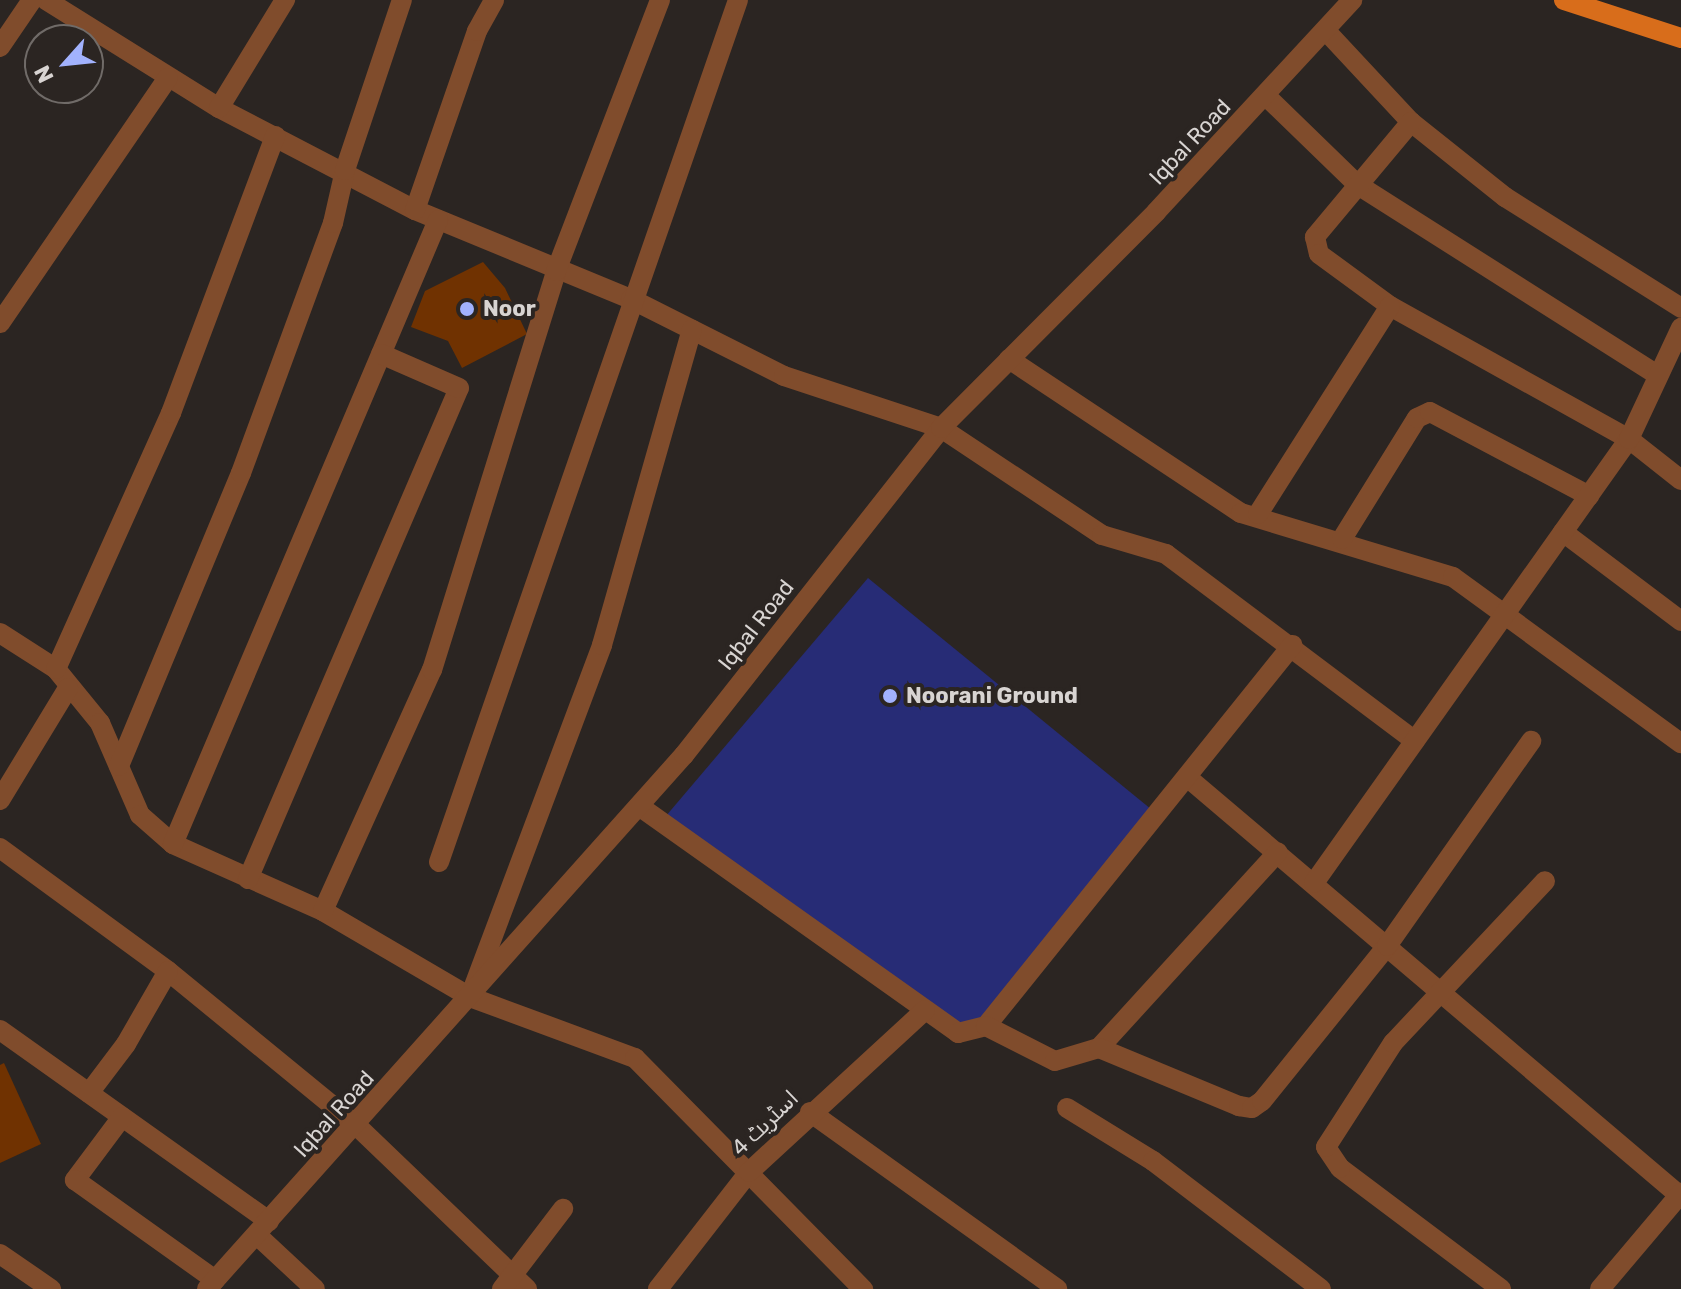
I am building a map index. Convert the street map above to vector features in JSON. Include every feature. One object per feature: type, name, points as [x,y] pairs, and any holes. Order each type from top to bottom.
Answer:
[{"type":"main road","points":[[1564,0],[1681,38]]},
{"type":"street","points":[[0,47],[32,0]]},
{"type":"street","points":[[46,0],[74,8],[168,78],[219,108],[345,170],[415,210],[556,271],[631,299],[784,376],[941,428],[1102,535],[1166,554],[1292,645],[1415,741]]},
{"type":"street","points":[[219,108],[285,0]]},
{"type":"street","points":[[119,766],[241,473],[333,223],[345,170],[402,0]]},
{"type":"street","points":[[415,210],[477,31],[494,0]]},
{"type":"street","points":[[323,911],[432,670],[556,271],[660,0]]},
{"type":"street","points":[[439,862],[631,299],[738,0]]},
{"type":"street","name":"Iqbal Road","points":[[211,1285],[639,806],[941,428],[1266,96],[1327,32],[1352,0]]},
{"type":"street","points":[[1327,32],[1411,122],[1505,197],[1681,308]]},
{"type":"street","points":[[0,323],[168,78]]},
{"type":"street","points":[[1266,96],[1358,185],[1656,374]]},
{"type":"street","points":[[1411,122],[1315,237],[1314,247],[1390,306],[1629,439],[1681,480]]},
{"type":"street","points":[[56,669],[171,413],[275,136]]},
{"type":"street","points":[[173,844],[438,220]]},
{"type":"street","points":[[1258,514],[1390,306]]},
{"type":"street","points":[[1314,883],[1629,439],[1656,374],[1681,328]]},
{"type":"street","points":[[470,997],[602,645],[692,330]]},
{"type":"street","points":[[248,879],[459,388],[381,354]]},
{"type":"street","points":[[1009,359],[1241,513],[1258,514],[1342,539],[1453,577],[1506,612],[1681,743]]},
{"type":"street","points":[[1342,539],[1417,418],[1430,412],[1589,496]]},
{"type":"street","points":[[1563,532],[1681,621]]},
{"type":"street","points":[[0,633],[56,669],[68,688],[100,723],[140,815],[173,844],[323,911],[470,997],[635,1058],[863,1289]]},
{"type":"street","points":[[639,806],[958,1033],[986,1026],[1292,645]]},
{"type":"street","points":[[0,800],[68,688]]},
{"type":"street","points":[[1099,1048],[1252,1108],[1387,946],[1531,741]]},
{"type":"street","points":[[1187,777],[1680,1194],[1600,1289]]},
{"type":"street","points":[[0,848],[168,971],[356,1125],[514,1284],[563,1209]]},
{"type":"street","points":[[986,1026],[1055,1061],[1099,1048],[1278,852]]},
{"type":"street","points":[[1501,1289],[1340,1168],[1326,1147],[1393,1043],[1444,994],[1545,881]]},
{"type":"street","points":[[89,1093],[126,1044],[168,971]]},
{"type":"street","name":"اسٹریٹ 4","points":[[658,1289],[749,1172],[810,1112],[925,1010]]},
{"type":"street","points":[[0,1030],[122,1117],[263,1228],[315,1289]]},
{"type":"street","points":[[1067,1108],[1153,1161],[1321,1289]]},
{"type":"street","points":[[810,1112],[1057,1289]]},
{"type":"street","points":[[122,1117],[75,1180],[211,1285]]},
{"type":"street","points":[[0,1254],[51,1289]]},
{"type":"shaded area","name":"Noorani Ground","points":[[868,578],[1157,814],[986,1026],[958,1033],[660,823]]},
{"type":"building","name":"Noor","points":[[483,262],[505,288],[527,334],[462,368],[448,341],[411,327],[425,291]]},
{"type":"building","points":[[4,1063],[41,1144],[0,1163],[0,1065]]},
{"type":"place","name":"Noor","points":[[467,309]]},
{"type":"place","name":"Noorani Ground","points":[[890,696]]}]
